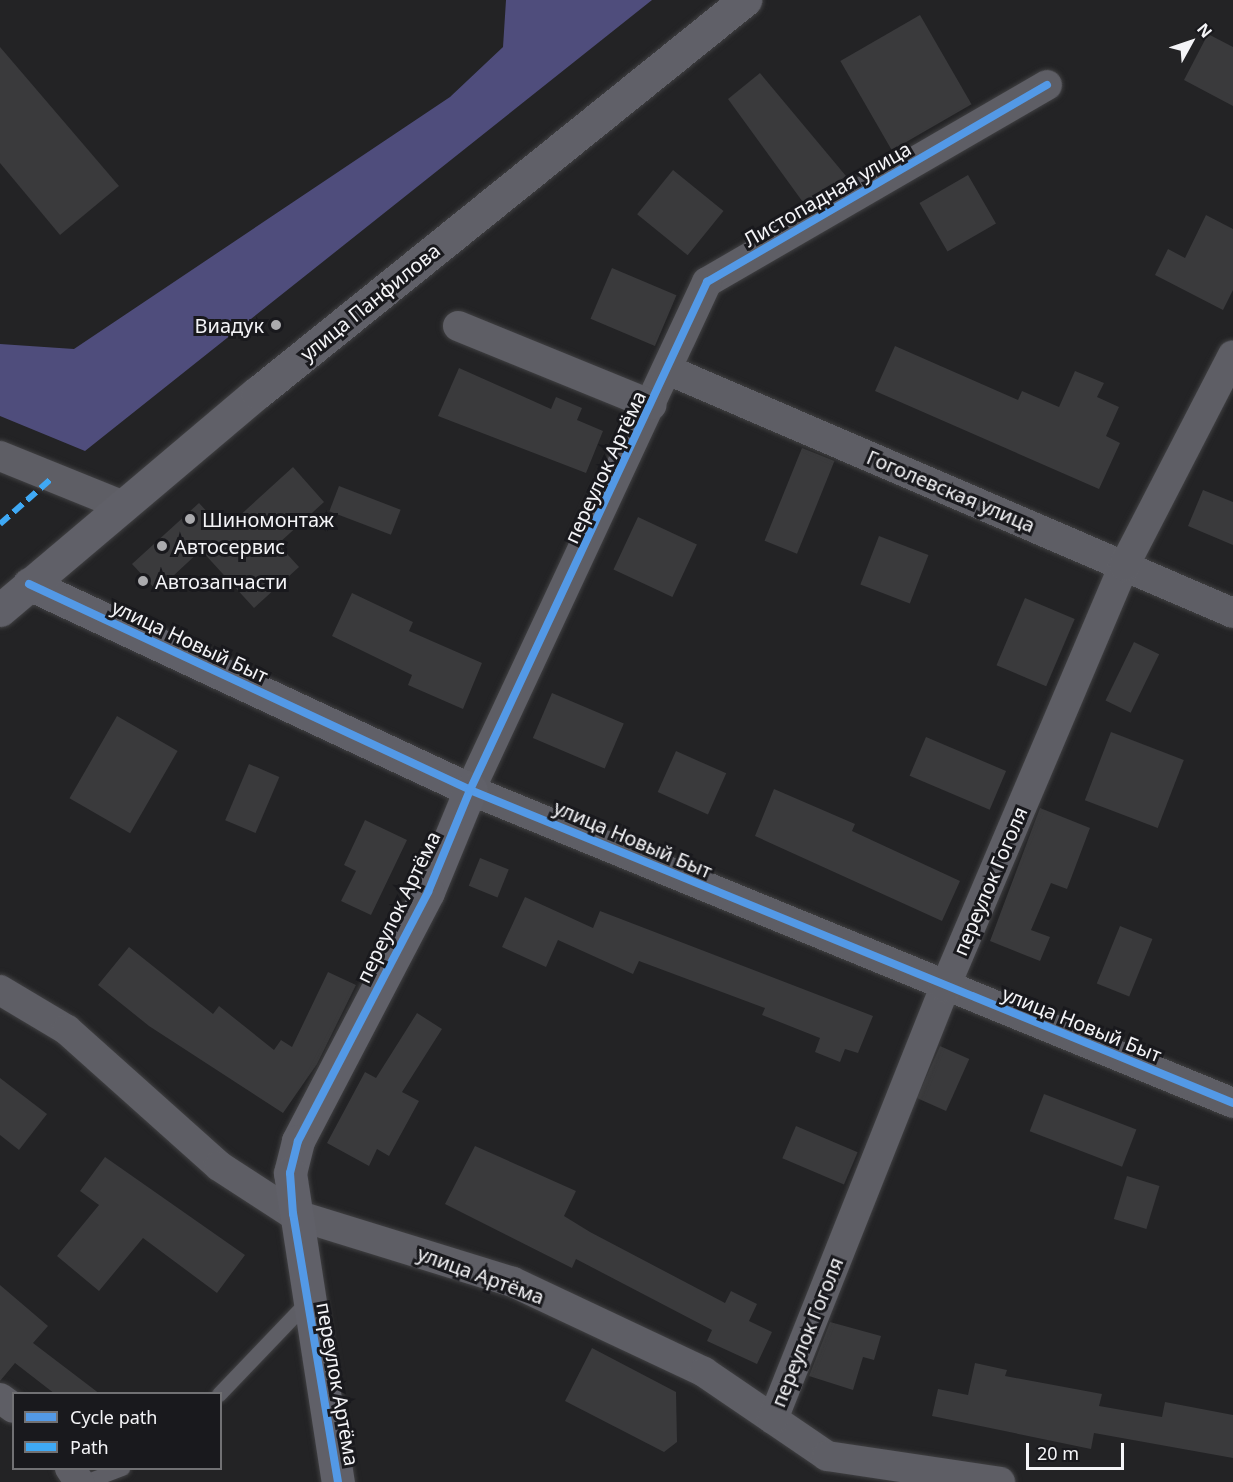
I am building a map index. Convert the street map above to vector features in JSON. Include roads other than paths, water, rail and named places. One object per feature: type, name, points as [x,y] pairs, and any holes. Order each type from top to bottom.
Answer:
[{"type":"street","name":"улица Панфилова","points":[[0,610],[124,506],[745,0]]},
{"type":"street","name":"Листопадная улица","points":[[668,370],[707,282],[1047,85]]},
{"type":"street","points":[[458,326],[652,405]]},
{"type":"street","name":"переулок Гоголя","points":[[773,1419],[945,987],[1124,566],[1233,355]]},
{"type":"street","name":"переулок Артёма","points":[[338,1482],[293,1214],[290,1173],[298,1140],[428,892],[470,790],[668,370]]},
{"type":"street","name":"Гоголевская улица","points":[[668,370],[1233,614]]},
{"type":"street","points":[[0,456],[124,506]]},
{"type":"street","name":"улица Новый Быт","points":[[29,584],[470,790],[945,987],[1233,1103]]},
{"type":"street","name":"улица Артёма","points":[[0,990],[67,1030],[219,1166],[293,1214],[513,1282],[704,1372],[827,1456],[1000,1482]]},
{"type":"lane","points":[[221,1392],[308,1301]]},
{"type":"lane","points":[[85,1482],[117,1470]]},
{"type":"place","name":"Виадук","points":[[276,325]]},
{"type":"place","name":"Шиномонтаж","points":[[190,519]]},
{"type":"place","name":"Автосервис","points":[[162,546]]},
{"type":"place","name":"Автозапчасти","points":[[143,581]]}]
